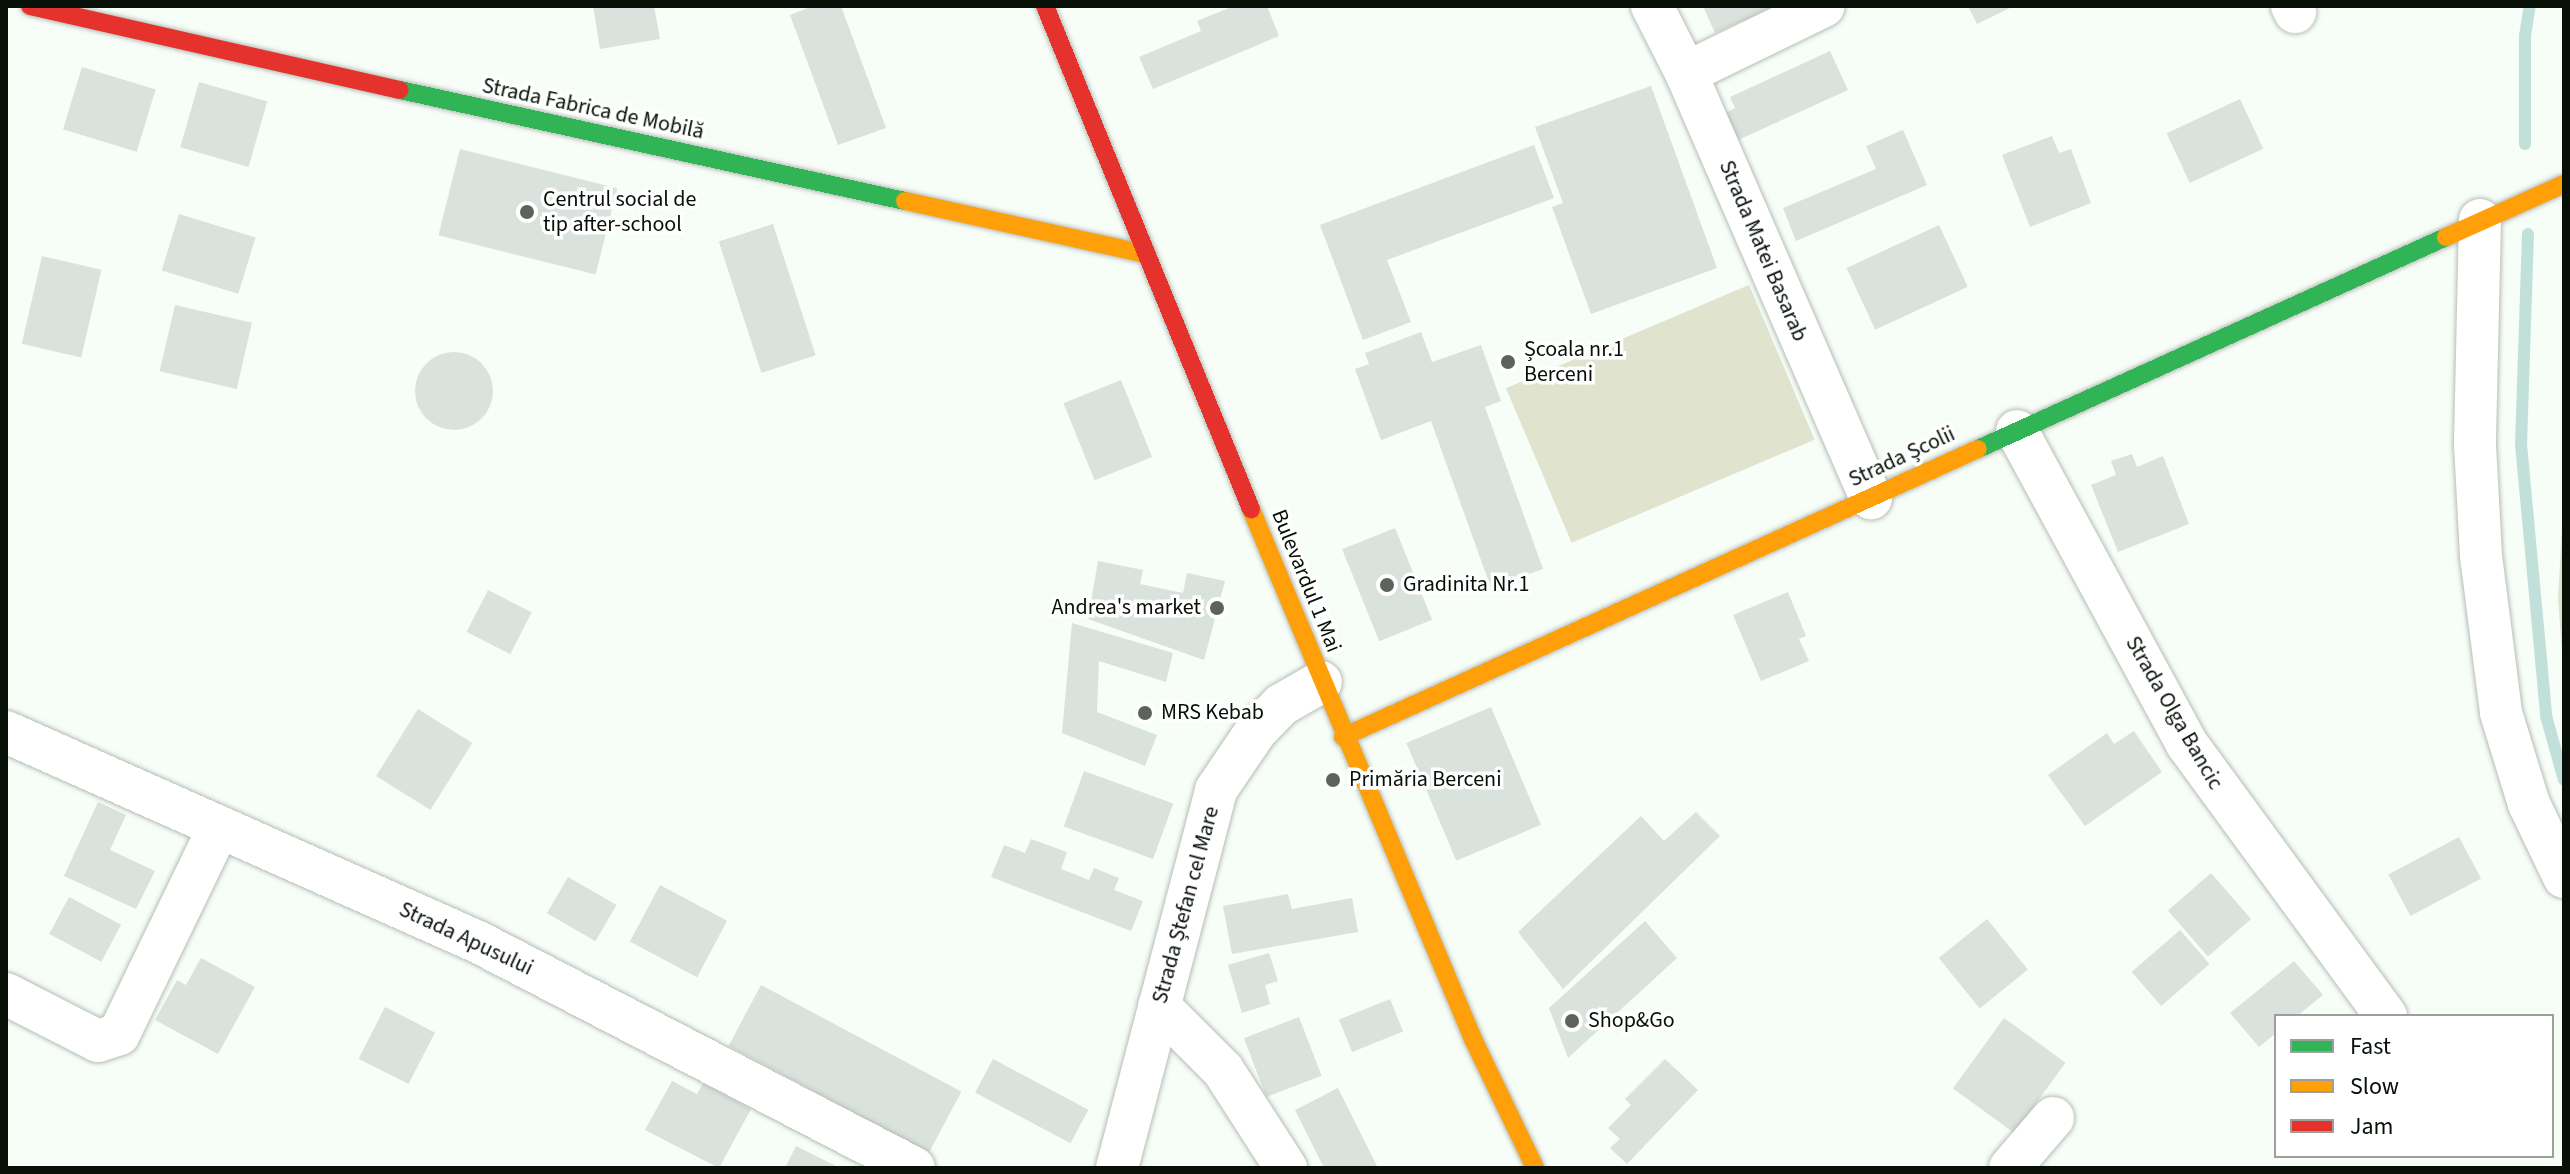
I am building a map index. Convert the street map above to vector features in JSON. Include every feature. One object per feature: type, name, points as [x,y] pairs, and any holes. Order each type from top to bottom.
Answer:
[{"type":"street","name":"Strada Fabrica de Mobilă","points":[[30,6],[1147,254]]},
{"type":"street","name":"Bulevardul 1 Mai","points":[[1045,6],[1343,737],[1443,972],[1535,1168]]},
{"type":"street","name":"Strada Matei Basarab","points":[[1652,6],[1686,73],[1871,498]]},
{"type":"street","points":[[1686,73],[1824,6]]},
{"type":"street","name":"Strada Școlii","points":[[1343,737],[2564,184]]},
{"type":"street","points":[[2480,220],[2475,445],[2487,603],[2501,713],[2529,804],[2564,877]]},
{"type":"street","name":"Strada Olga Bancic","points":[[2017,431],[2187,744],[2385,1014]]},
{"type":"street","name":"Strada Ștefan cel Mare","points":[[1117,1168],[1216,790],[1256,731],[1281,705],[1321,682]]},
{"type":"street","name":"Strada Apusului","points":[[6,732],[478,942],[914,1168]]},
{"type":"street","points":[[6,994],[98,1041],[119,1034],[219,827]]},
{"type":"street","points":[[1159,1006],[1223,1070],[1286,1168]]},
{"type":"street","points":[[2010,1168],[2053,1118]]},
{"type":"green space","points":[[1749,285],[1815,440],[1572,543],[1506,388]]},
{"type":"green space","points":[[2564,492],[2564,677],[2558,598]]},
{"type":"building","points":[[593,6],[654,6],[660,39],[600,49]]},
{"type":"building","points":[[813,6],[841,6],[886,128],[838,145],[790,15]]},
{"type":"building","points":[[1234,6],[1267,6],[1279,36],[1153,89],[1139,57],[1201,31],[1197,21]]},
{"type":"building","points":[[1703,6],[1776,6],[1715,33]]},
{"type":"building","points":[[1968,6],[2014,6],[1977,24]]},
{"type":"building","points":[[1830,51],[1848,90],[1738,140],[1726,113],[1735,108],[1730,97]]},
{"type":"building","points":[[82,67],[156,90],[137,152],[63,129]]},
{"type":"building","points":[[199,82],[267,102],[249,167],[180,147]]},
{"type":"building","points":[[1651,86],[1717,268],[1591,314],[1552,207],[1563,203],[1535,127]]},
{"type":"building","points":[[2240,99],[2263,149],[2190,183],[2167,133]]},
{"type":"building","points":[[1903,130],[1927,185],[1796,241],[1783,208],[1876,169],[1866,146]]},
{"type":"building","points":[[2052,136],[2059,153],[2071,149],[2091,203],[2030,227],[2002,155]]},
{"type":"building","points":[[1534,145],[1554,198],[1387,260],[1411,322],[1363,340],[1320,225]]},
{"type":"building","name":"Centrul social de tip after-school","points":[[460,149],[617,188],[596,275],[438,235]]},
{"type":"building","points":[[179,214],[256,237],[238,294],[162,270]]},
{"type":"building","points":[[773,224],[816,355],[761,373],[719,242]]},
{"type":"building","points":[[1939,225],[1968,287],[1875,330],[1847,268]]},
{"type":"building","points":[[42,256],[101,270],[81,357],[22,344]]},
{"type":"building","points":[[175,305],[252,323],[237,389],[160,371]]},
{"type":"building","points":[[1421,332],[1432,362],[1481,345],[1501,401],[1485,407],[1543,569],[1491,588],[1431,421],[1381,440],[1355,369],[1369,364],[1365,353]]},
{"type":"building","points":[[454,352],[469,355],[486,369],[493,391],[490,406],[476,423],[454,430],[439,427],[422,413],[415,391],[418,376],[432,359]]},
{"type":"building","points":[[1121,380],[1152,457],[1095,480],[1064,403]]},
{"type":"building","points":[[2132,454],[2137,467],[2163,456],[2189,524],[2118,552],[2091,485],[2116,475],[2111,461]]},
{"type":"building","name":"Gradinita Nr.1","points":[[1395,528],[1432,620],[1379,641],[1342,549]]},
{"type":"building","points":[[1098,561],[1143,570],[1140,584],[1183,593],[1187,573],[1225,581],[1204,660],[1088,619]]},
{"type":"building","points":[[488,590],[532,612],[510,654],[467,632]]},
{"type":"building","points":[[1788,592],[1806,636],[1799,639],[1809,661],[1761,681],[1733,615]]},
{"type":"building","points":[[1072,623],[1173,653],[1166,682],[1099,661],[1097,712],[1157,735],[1145,766],[1062,733]]},
{"type":"building","points":[[1491,707],[1541,825],[1456,861],[1406,743]]},
{"type":"building","points":[[418,709],[472,743],[430,810],[376,776]]},
{"type":"building","points":[[2134,731],[2162,772],[2085,826],[2048,775],[2107,733],[2114,744]]},
{"type":"building","points":[[1084,771],[1173,803],[1153,859],[1064,826]]},
{"type":"building","points":[[98,802],[126,815],[110,850],[155,871],[136,909],[64,876]]},
{"type":"building","points":[[1696,812],[1720,836],[1563,989],[1518,932],[1641,816],[1664,841]]},
{"type":"building","points":[[2459,837],[2481,878],[2410,916],[2388,875]]},
{"type":"building","points":[[1031,839],[1067,852],[1061,869],[1089,880],[1094,868],[1119,878],[1114,890],[1143,901],[1131,931],[991,877],[1004,845],[1025,853]]},
{"type":"building","points":[[2211,873],[2251,919],[2208,956],[2168,910]]},
{"type":"building","points":[[568,877],[616,905],[595,941],[547,913]]},
{"type":"building","points":[[660,885],[727,921],[697,977],[630,942]]},
{"type":"building","points":[[1288,894],[1292,909],[1352,898],[1358,932],[1232,954],[1223,906]]},
{"type":"building","points":[[69,897],[121,925],[101,962],[49,934]]},
{"type":"building","points":[[1987,919],[2028,970],[1980,1009],[1939,958]]},
{"type":"building","points":[[1645,921],[1677,958],[1568,1058],[1549,1008]]},
{"type":"building","points":[[2180,930],[2210,964],[2161,1006],[2132,972]]},
{"type":"building","points":[[1269,953],[1278,981],[1265,985],[1270,1004],[1242,1013],[1228,965]]},
{"type":"building","points":[[201,958],[255,987],[218,1054],[155,1020],[177,980],[186,985]]},
{"type":"building","points":[[2294,961],[2323,995],[2299,1014],[2274,1014],[2274,1035],[2259,1047],[2230,1013]]},
{"type":"building","points":[[761,985],[961,1092],[929,1152],[729,1046]]},
{"type":"building","points":[[1390,999],[1403,1031],[1352,1052],[1339,1020]]},
{"type":"building","points":[[385,1007],[435,1032],[409,1084],[359,1059]]},
{"type":"building","points":[[1299,1017],[1322,1076],[1266,1097],[1244,1038]]},
{"type":"building","points":[[2004,1018],[2065,1063],[2014,1133],[1953,1088]]},
{"type":"building","points":[[993,1059],[1088,1110],[1071,1143],[975,1093]]},
{"type":"building","points":[[1665,1059],[1698,1090],[1627,1164],[1610,1148],[1620,1139],[1608,1128],[1631,1105],[1625,1099]]},
{"type":"building","points":[[672,1081],[697,1094],[703,1083],[751,1109],[719,1168],[645,1130]]},
{"type":"building","points":[[1338,1088],[1378,1168],[1324,1168],[1295,1110]]},
{"type":"building","points":[[796,1146],[840,1168],[785,1168]]},
{"type":"waterway","points":[[2525,144],[2525,36],[2530,6]]},
{"type":"waterway","points":[[2528,234],[2521,444],[2546,716],[2564,780]]},
{"type":"traffic: fast","points":[[400,90],[905,201]]},
{"type":"traffic: fast","points":[[1978,449],[2446,237]]},
{"type":"traffic: slow","points":[[2446,237],[2564,184]]},
{"type":"traffic: slow","points":[[905,201],[1147,254]]},
{"type":"traffic: slow","points":[[1343,737],[1978,449]]},
{"type":"traffic: slow","points":[[1251,509],[1473,1039],[1535,1168]]},
{"type":"traffic: jam","points":[[30,6],[400,90]]},
{"type":"traffic: jam","points":[[1045,6],[1251,509]]},
{"type":"place","name":"Centrul social de tip after-school","points":[[527,212]]},
{"type":"place","name":"Școala nr.1 Berceni","points":[[1508,362]]},
{"type":"place","name":"Gradinita Nr.1","points":[[1387,585]]},
{"type":"place","name":"Andrea's market","points":[[1217,608]]},
{"type":"place","name":"MRS Kebab","points":[[1145,713]]},
{"type":"place","name":"Primăria Berceni","points":[[1333,780]]},
{"type":"place","name":"Shop&Go","points":[[1572,1021]]}]
